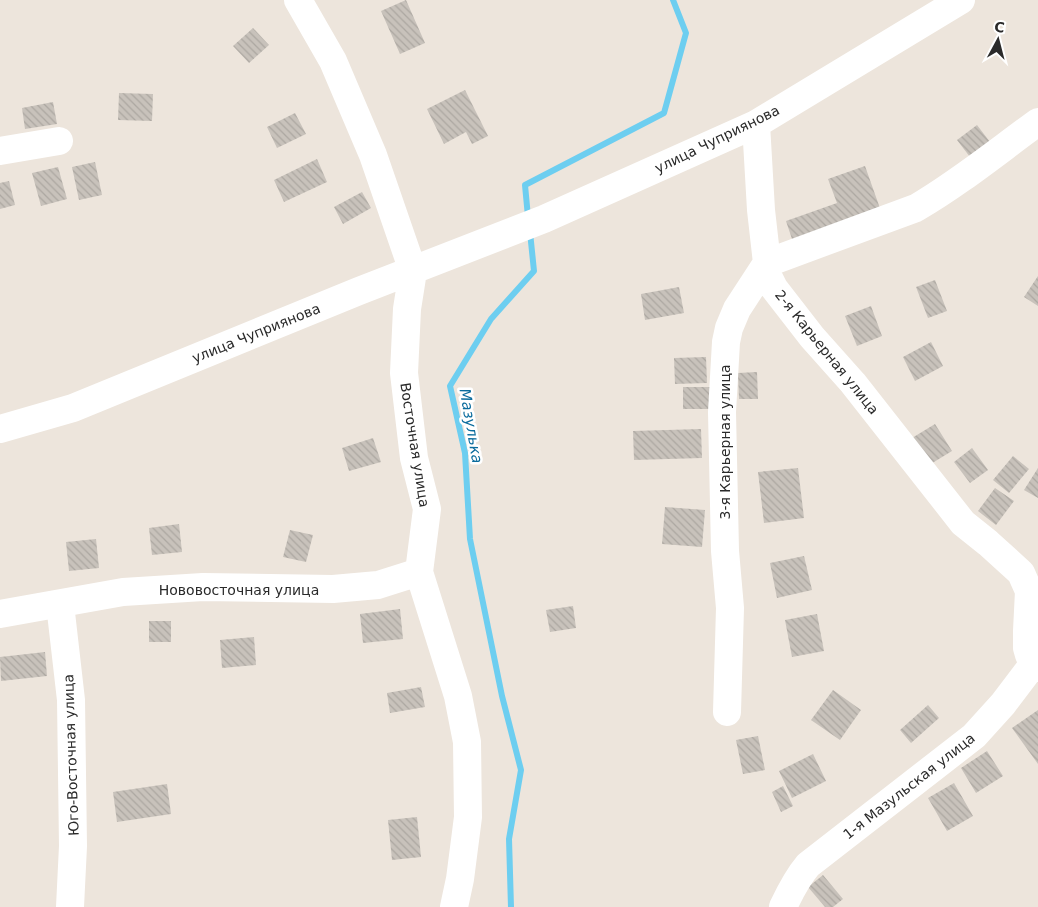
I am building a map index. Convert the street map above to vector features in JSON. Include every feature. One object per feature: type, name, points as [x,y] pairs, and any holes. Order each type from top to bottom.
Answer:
[{"type":"street","name":"Восточная улица","points":[[298,0],[333,62],[374,155],[413,271],[407,309],[404,373],[414,458],[426,509],[419,572],[458,696],[467,742],[468,817],[460,879],[454,907]]},
{"type":"street","name":"улица Чуприянова","points":[[0,429],[73,408],[359,291],[544,219],[756,124],[961,0]]},
{"type":"street","points":[[756,124],[761,210],[767,263],[916,208],[980,165],[1038,122]]},
{"type":"street","points":[[0,150],[59,140]]},
{"type":"street","name":"2-я Карьерная улица","points":[[767,263],[766,274],[784,302],[853,383],[963,523],[1021,572],[1032,578],[1029,591],[1027,648],[1036,666]]},
{"type":"street","name":"3-я Карьерная улица","points":[[727,712],[730,608],[725,551],[722,412],[726,342],[737,309],[767,263]]},
{"type":"street","name":"Нововосточная улица","points":[[0,614],[123,592],[203,587],[333,590],[356,588],[378,585],[419,572]]},
{"type":"street","name":"Юго-Восточная улица","points":[[60,604],[71,700],[74,846],[70,907]]},
{"type":"street","name":"1-я Мазульская улица","points":[[783,907],[793,886],[808,865],[974,736],[1036,666]]},
{"type":"building","points":[[406,0],[425,43],[400,54],[381,11]]},
{"type":"building","points":[[253,28],[269,45],[249,63],[233,46]]},
{"type":"building","points":[[465,90],[488,136],[472,144],[466,132],[444,144],[427,109]]},
{"type":"building","points":[[119,93],[153,94],[152,121],[118,120]]},
{"type":"building","points":[[53,102],[57,124],[25,129],[22,108]]},
{"type":"building","points":[[295,113],[306,134],[277,148],[267,127]]},
{"type":"building","points":[[977,125],[990,142],[970,157],[957,140]]},
{"type":"building","points":[[317,159],[327,182],[284,202],[274,180]]},
{"type":"building","points":[[95,162],[102,195],[79,200],[72,167]]},
{"type":"building","points":[[865,166],[882,214],[794,245],[786,221],[837,203],[828,179]]},
{"type":"building","points":[[58,167],[67,199],[41,206],[32,173]]},
{"type":"building","points":[[9,181],[15,205],[0,209],[0,183]]},
{"type":"building","points":[[362,192],[371,208],[343,224],[334,207]]},
{"type":"building","points":[[1038,276],[1038,306],[1024,297]]},
{"type":"building","points":[[935,280],[947,311],[928,318],[916,287]]},
{"type":"building","points":[[679,287],[684,313],[645,320],[641,294]]},
{"type":"building","points":[[871,306],[882,336],[857,346],[845,316]]},
{"type":"building","points":[[931,342],[943,366],[915,381],[903,357]]},
{"type":"building","points":[[706,357],[707,383],[675,384],[674,358]]},
{"type":"building","points":[[757,372],[758,399],[739,399],[738,373]]},
{"type":"building","points":[[683,387],[710,387],[709,409],[683,409]]},
{"type":"building","points":[[935,424],[952,451],[929,465],[912,438]]},
{"type":"building","points":[[701,429],[702,458],[634,460],[633,431]]},
{"type":"building","points":[[373,438],[381,462],[349,471],[342,448]]},
{"type":"building","points":[[972,448],[988,470],[970,483],[954,462]]},
{"type":"building","points":[[1013,456],[1029,469],[1009,493],[993,480]]},
{"type":"building","points":[[798,468],[804,518],[764,523],[758,472]]},
{"type":"building","points":[[1038,468],[1038,498],[1024,490]]},
{"type":"building","points":[[995,488],[1014,501],[996,525],[978,511]]},
{"type":"building","points":[[665,507],[705,510],[702,547],[662,544]]},
{"type":"building","points":[[179,524],[182,552],[152,555],[149,528]]},
{"type":"building","points":[[290,530],[313,535],[306,562],[283,557]]},
{"type":"building","points":[[96,539],[99,568],[69,571],[66,542]]},
{"type":"building","points":[[804,556],[812,590],[777,598],[770,563]]},
{"type":"building","points":[[573,606],[576,628],[550,632],[546,610]]},
{"type":"building","points":[[400,609],[403,639],[363,643],[360,614]]},
{"type":"building","points":[[817,614],[824,651],[792,657],[785,620]]},
{"type":"building","points":[[149,621],[171,621],[171,642],[149,642]]},
{"type":"building","points":[[254,637],[256,665],[222,668],[220,640]]},
{"type":"building","points":[[45,652],[47,676],[1,681],[0,657]]},
{"type":"building","points":[[421,687],[425,707],[390,713],[387,693]]},
{"type":"building","points":[[833,690],[861,710],[840,740],[811,720]]},
{"type":"building","points":[[928,705],[939,718],[911,743],[900,730]]},
{"type":"building","points":[[1038,710],[1038,764],[1012,728]]},
{"type":"building","points":[[758,736],[765,770],[743,774],[736,740]]},
{"type":"building","points":[[987,751],[1003,776],[976,793],[961,768]]},
{"type":"building","points":[[813,754],[826,781],[792,798],[779,771]]},
{"type":"building","points":[[954,783],[973,816],[947,831],[928,798]]},
{"type":"building","points":[[167,784],[171,814],[117,822],[113,792]]},
{"type":"building","points":[[783,786],[793,806],[781,812],[772,792]]},
{"type":"building","points":[[417,817],[421,857],[392,860],[388,820]]},
{"type":"building","points":[[823,875],[843,899],[833,907],[825,907],[808,887]]},
{"type":"waterway","name":"Мазулька","points":[[528,217],[525,185],[664,113],[686,33],[673,0]]},
{"type":"waterway","name":"Мазулька","points":[[511,907],[509,839],[521,770],[502,696],[470,539],[465,453],[450,386],[491,319],[534,271],[530,232]]}]
